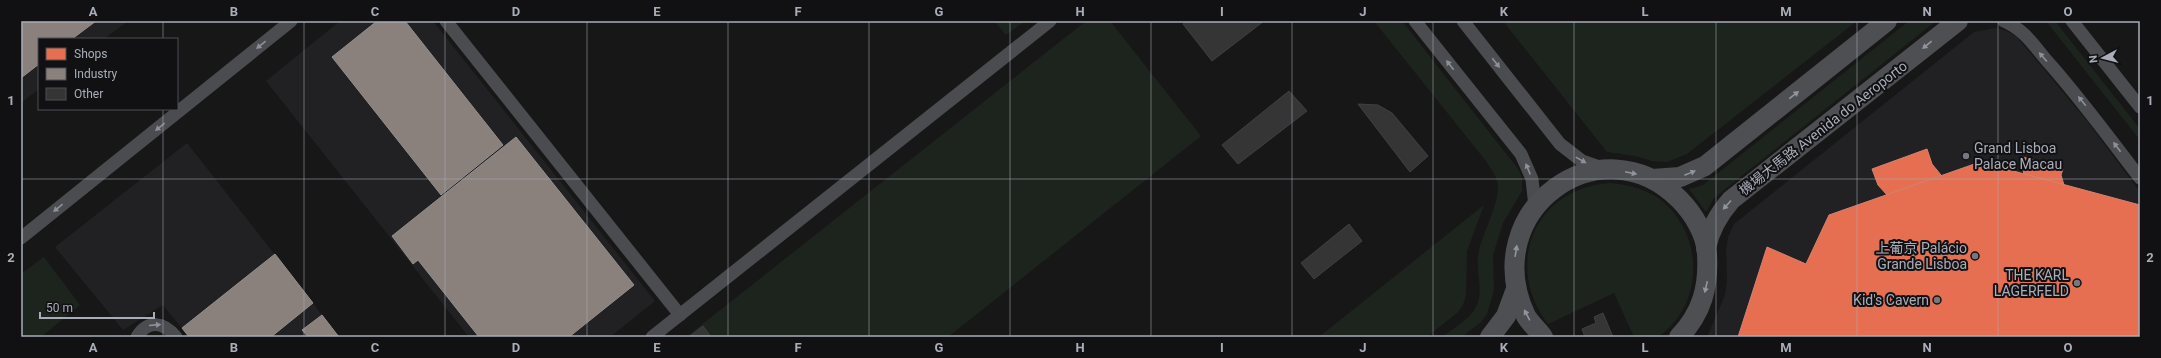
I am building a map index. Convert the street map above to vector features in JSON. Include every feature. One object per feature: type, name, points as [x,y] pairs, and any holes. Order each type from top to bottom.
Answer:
[{"type":"main road","points":[[1652,179],[1680,177],[1705,166],[1887,21]]},
{"type":"main road","name":"機場大馬路 Avenida do Aeroporto","points":[[1706,248],[1714,222],[1731,200],[1958,21]]},
{"type":"main road","points":[[1543,337],[1527,317],[1516,289],[1514,268],[1516,246],[1523,225],[1535,207],[1550,192],[1568,180],[1588,173],[1609,170],[1631,172],[1652,179],[1671,191],[1687,207],[1699,227],[1706,248],[1708,276],[1702,303],[1688,327],[1679,337]]},
{"type":"main road","points":[[1490,337],[1506,316],[1516,289]]},
{"type":"street","points":[[21,238],[291,21]]},
{"type":"street","points":[[446,21],[680,315]]},
{"type":"street","points":[[652,337],[1050,21]]},
{"type":"street","points":[[1415,21],[1520,154],[1532,179],[1535,207]]},
{"type":"street","points":[[1463,21],[1560,144],[1582,161],[1609,170]]},
{"type":"street","points":[[2004,21],[2019,28],[2030,39],[2084,104],[2140,178]]},
{"type":"street","points":[[2072,21],[2140,107]]},
{"type":"street","points":[[137,337],[142,330],[156,324],[163,325],[176,337]]},
{"type":"shaded area","points":[[21,21],[128,21],[105,38],[38,38],[38,90],[21,103]]},
{"type":"shaded area","points":[[340,21],[433,21],[655,301],[610,337],[469,337],[266,81]]},
{"type":"shaded area","points":[[994,21],[1025,21],[1006,35]]},
{"type":"shaded area","points":[[1086,21],[1110,21],[1201,136],[948,337],[686,337]]},
{"type":"shaded area","points":[[1374,21],[1402,21],[1518,169],[1522,177],[1522,191],[1503,223],[1493,255],[1494,290],[1487,314],[1481,322],[1462,337],[1442,337],[1470,316],[1476,307],[1480,288],[1478,256],[1495,205],[1498,185],[1494,174],[1486,161]]},
{"type":"shaded area","points":[[1503,21],[1857,21],[1687,154],[1667,162],[1652,161],[1635,156],[1607,152]]},
{"type":"shaded area","points":[[1909,21],[1936,21],[1714,198],[1706,212],[1689,189],[1703,185]]},
{"type":"shaded area","points":[[2046,21],[2055,21],[2140,129],[2140,140]]},
{"type":"shaded area","name":"Grand Lisboa Palace Macau","points":[[1995,28],[2007,31],[2017,37],[2087,121],[2140,192],[2140,337],[1707,337],[1725,295],[1727,280],[1726,251],[1728,237],[1734,224],[1974,32]]},
{"type":"shaded area","points":[[187,143],[339,337],[189,337],[163,305],[123,330],[55,247]]},
{"type":"shaded area","points":[[1610,183],[1637,188],[1661,200],[1675,215],[1686,232],[1692,251],[1693,270],[1691,289],[1684,307],[1673,324],[1658,337],[1634,337],[1614,293],[1548,324],[1535,301],[1528,278],[1528,255],[1534,233],[1545,214],[1562,199],[1584,188]]},
{"type":"shaded area","points":[[1484,205],[1467,251],[1466,295],[1463,305],[1458,312],[1427,337],[1319,337]]},
{"type":"shaded area","points":[[44,257],[80,305],[41,337],[21,337],[21,274]]},
{"type":"building: Shops","points":[[1927,149],[1932,164],[1941,175],[1887,195],[1878,185],[1872,169]]},
{"type":"building: Shops","points":[[2023,157],[2063,169],[2061,175],[2064,185],[2024,174],[2021,164]]},
{"type":"building: Shops","name":"上葡京 Palácio Grande Lisboa","points":[[1980,162],[2140,205],[2140,337],[1738,337],[1767,247],[1806,264],[1829,215]]},
{"type":"building: Industry","points":[[21,21],[96,21],[73,38],[38,38],[38,65],[21,78]]},
{"type":"building: Industry","points":[[377,21],[405,21],[503,145],[441,195],[332,57]]},
{"type":"building: Industry","points":[[516,137],[634,285],[569,337],[479,337],[418,260],[413,264],[392,236]]},
{"type":"building: Industry","points":[[275,254],[313,303],[271,337],[189,337],[182,328]]},
{"type":"building: Industry","points":[[322,315],[339,337],[308,337],[302,330]]},
{"type":"building: Other","points":[[1187,21],[1264,21],[1212,61],[1183,24]]},
{"type":"building: Other","points":[[1289,91],[1307,111],[1238,164],[1222,145]]},
{"type":"building: Other","points":[[1358,104],[1378,105],[1392,113],[1428,156],[1410,172]]},
{"type":"building: Other","points":[[1349,224],[1362,241],[1314,279],[1301,263]]},
{"type":"building: Other","points":[[1603,313],[1613,337],[1585,337],[1582,329],[1596,323],[1594,317]]},
{"type":"building: Other","points":[[703,326],[711,337],[689,337]]},
{"type":"place","name":"Grand Lisboa Palace Macau","points":[[1966,156]]},
{"type":"place","name":"上葡京 Palácio Grande Lisboa","points":[[1975,256]]},
{"type":"place","name":"THE KARL LAGERFELD","points":[[2077,283]]},
{"type":"place","name":"Kid's Cavern","points":[[1937,300]]}]
